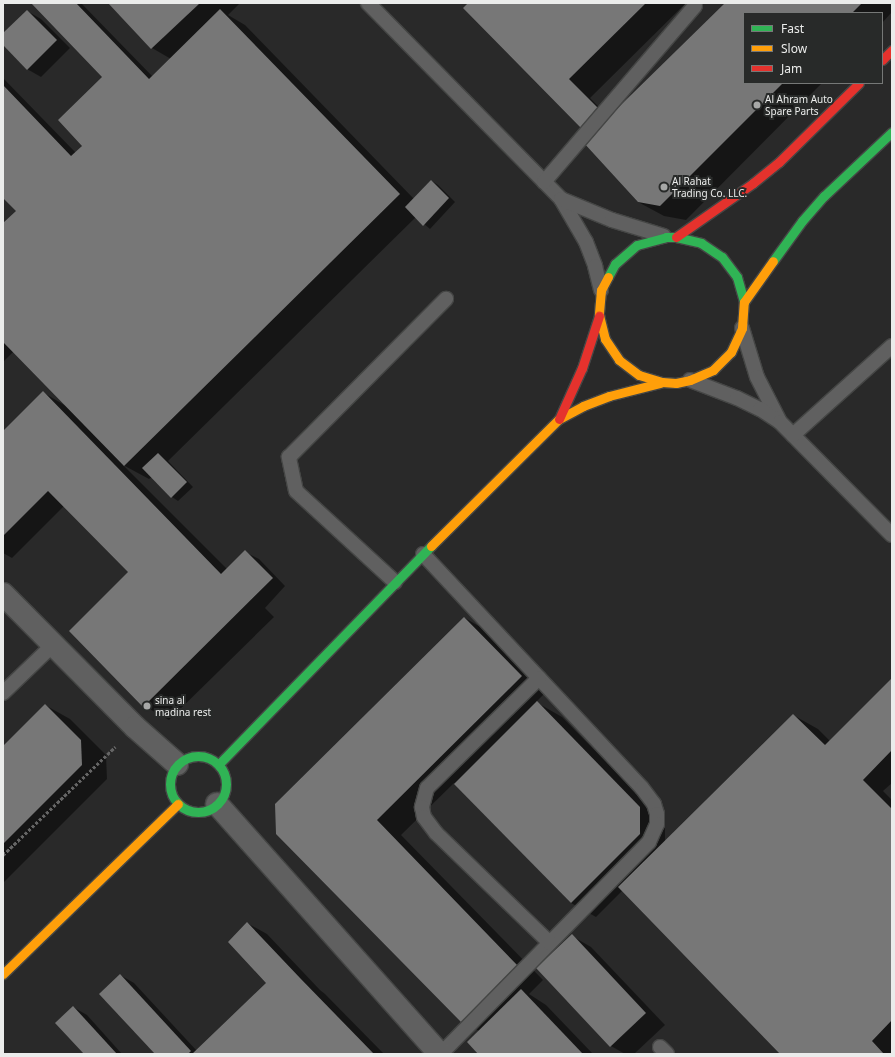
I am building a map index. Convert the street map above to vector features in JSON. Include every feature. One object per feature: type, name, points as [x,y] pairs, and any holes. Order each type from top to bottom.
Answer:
[{"type":"street","points":[[883,59],[892,50]]},
{"type":"street","points":[[559,419],[582,368],[599,315],[601,290],[615,264],[637,245],[671,237],[753,184],[779,162],[858,84]]},
{"type":"street","points":[[744,302],[802,221],[824,196],[892,132]]},
{"type":"street","points":[[599,315],[605,339],[619,360],[639,375],[662,382],[676,383],[690,380],[713,370],[731,352],[742,328],[744,302],[737,277],[722,257],[701,243],[671,237]]},
{"type":"street","points":[[219,764],[395,582],[559,419],[583,406],[609,396],[662,382]]},
{"type":"street","points":[[3,594],[135,727],[177,764]]},
{"type":"street","points":[[198,755],[206,756],[219,764],[226,780],[226,789],[223,797],[217,804],[210,810],[202,812],[185,809],[178,804],[173,798],[170,789],[172,771],[177,764],[190,756],[198,755]]},
{"type":"street","points":[[3,974],[178,804]]},
{"type":"street","points":[[217,804],[440,1054]]},
{"type":"lane","points":[[368,3],[561,199],[586,242],[601,290]]},
{"type":"lane","points":[[544,182],[695,6]]},
{"type":"lane","points":[[561,199],[612,220],[671,237]]},
{"type":"lane","points":[[395,582],[296,491],[289,457],[446,299]]},
{"type":"lane","points":[[742,328],[757,377],[780,422]]},
{"type":"lane","points":[[793,435],[892,346]]},
{"type":"lane","points":[[690,380],[737,398],[760,409],[780,422],[892,535]]},
{"type":"lane","points":[[423,554],[642,788],[654,804],[657,814],[657,824],[649,842],[440,1054]]},
{"type":"lane","points":[[3,693],[54,644]]},
{"type":"lane","points":[[539,678],[427,788],[422,807],[424,817],[436,833],[550,943]]},
{"type":"path","points":[[3,855],[135,727]]},
{"type":"building","points":[[31,3],[76,3],[149,79],[220,9],[400,194],[124,466],[3,342],[3,223],[16,211],[3,198],[3,85],[71,156],[82,146],[58,120],[102,77]]},
{"type":"building","points":[[108,3],[200,3],[151,49]]},
{"type":"building","points":[[468,3],[646,3],[569,79],[599,109],[581,128],[463,8]]},
{"type":"building","points":[[725,3],[862,3],[853,12],[743,12],[743,84],[782,84],[660,206],[638,202],[583,142]]},
{"type":"building","points":[[27,10],[57,40],[27,70],[3,45],[3,33]]},
{"type":"building","points":[[431,180],[449,198],[423,226],[405,207]]},
{"type":"building","points":[[43,391],[221,574],[245,550],[273,578],[143,707],[69,631],[128,572],[48,491],[3,536],[3,431]]},
{"type":"building","points":[[158,453],[187,482],[171,498],[142,468]]},
{"type":"building","points":[[464,617],[522,676],[377,820],[518,966],[461,1022],[276,834],[275,804]]},
{"type":"building","points":[[892,678],[892,750],[863,780],[892,809],[892,1020],[872,1041],[884,1054],[780,1054],[618,887],[793,714],[825,745]]},
{"type":"building","points":[[537,701],[640,807],[640,834],[571,903],[454,784]]},
{"type":"building","points":[[45,704],[81,740],[82,765],[3,844],[3,746]]},
{"type":"building","points":[[247,922],[374,1054],[192,1054],[266,983],[228,942]]},
{"type":"building","points":[[572,934],[646,1013],[610,1047],[536,968]]},
{"type":"building","points":[[120,974],[191,1051],[188,1054],[155,1054],[99,994]]},
{"type":"building","points":[[521,989],[583,1054],[478,1054],[467,1042]]},
{"type":"building","points":[[73,1006],[117,1054],[84,1054],[55,1023]]},
{"type":"traffic: fast","points":[[773,261],[802,221],[824,196],[892,132]]},
{"type":"traffic: fast","points":[[608,277],[615,264],[637,245],[666,237],[676,237],[701,243],[722,257],[737,277],[744,302]]},
{"type":"traffic: fast","points":[[219,764],[431,546]]},
{"type":"traffic: fast","points":[[192,756],[204,756],[214,760],[222,768],[226,778],[226,784],[226,790],[222,800],[214,808],[204,812],[192,812],[182,808],[174,800],[170,790],[170,778],[174,768],[182,760],[192,756]]},
{"type":"traffic: slow","points":[[608,277],[601,290],[599,315],[605,339],[619,360],[639,375],[662,382],[676,383],[690,380],[713,370],[731,352],[742,328],[744,302],[773,261]]},
{"type":"traffic: slow","points":[[431,546],[559,419],[583,406],[609,396],[660,383]]},
{"type":"traffic: slow","points":[[3,974],[178,804]]},
{"type":"traffic: jam","points":[[883,59],[892,50]]},
{"type":"traffic: jam","points":[[676,237],[753,183],[779,162],[858,84]]},
{"type":"traffic: jam","points":[[559,419],[582,368],[599,316]]},
{"type":"place","name":"Al Ahram Auto Spare Parts","points":[[757,105]]},
{"type":"place","name":"Al Rahat Trading Co. LLC.","points":[[664,187]]},
{"type":"place","name":"sina al madina rest","points":[[147,706]]}]
